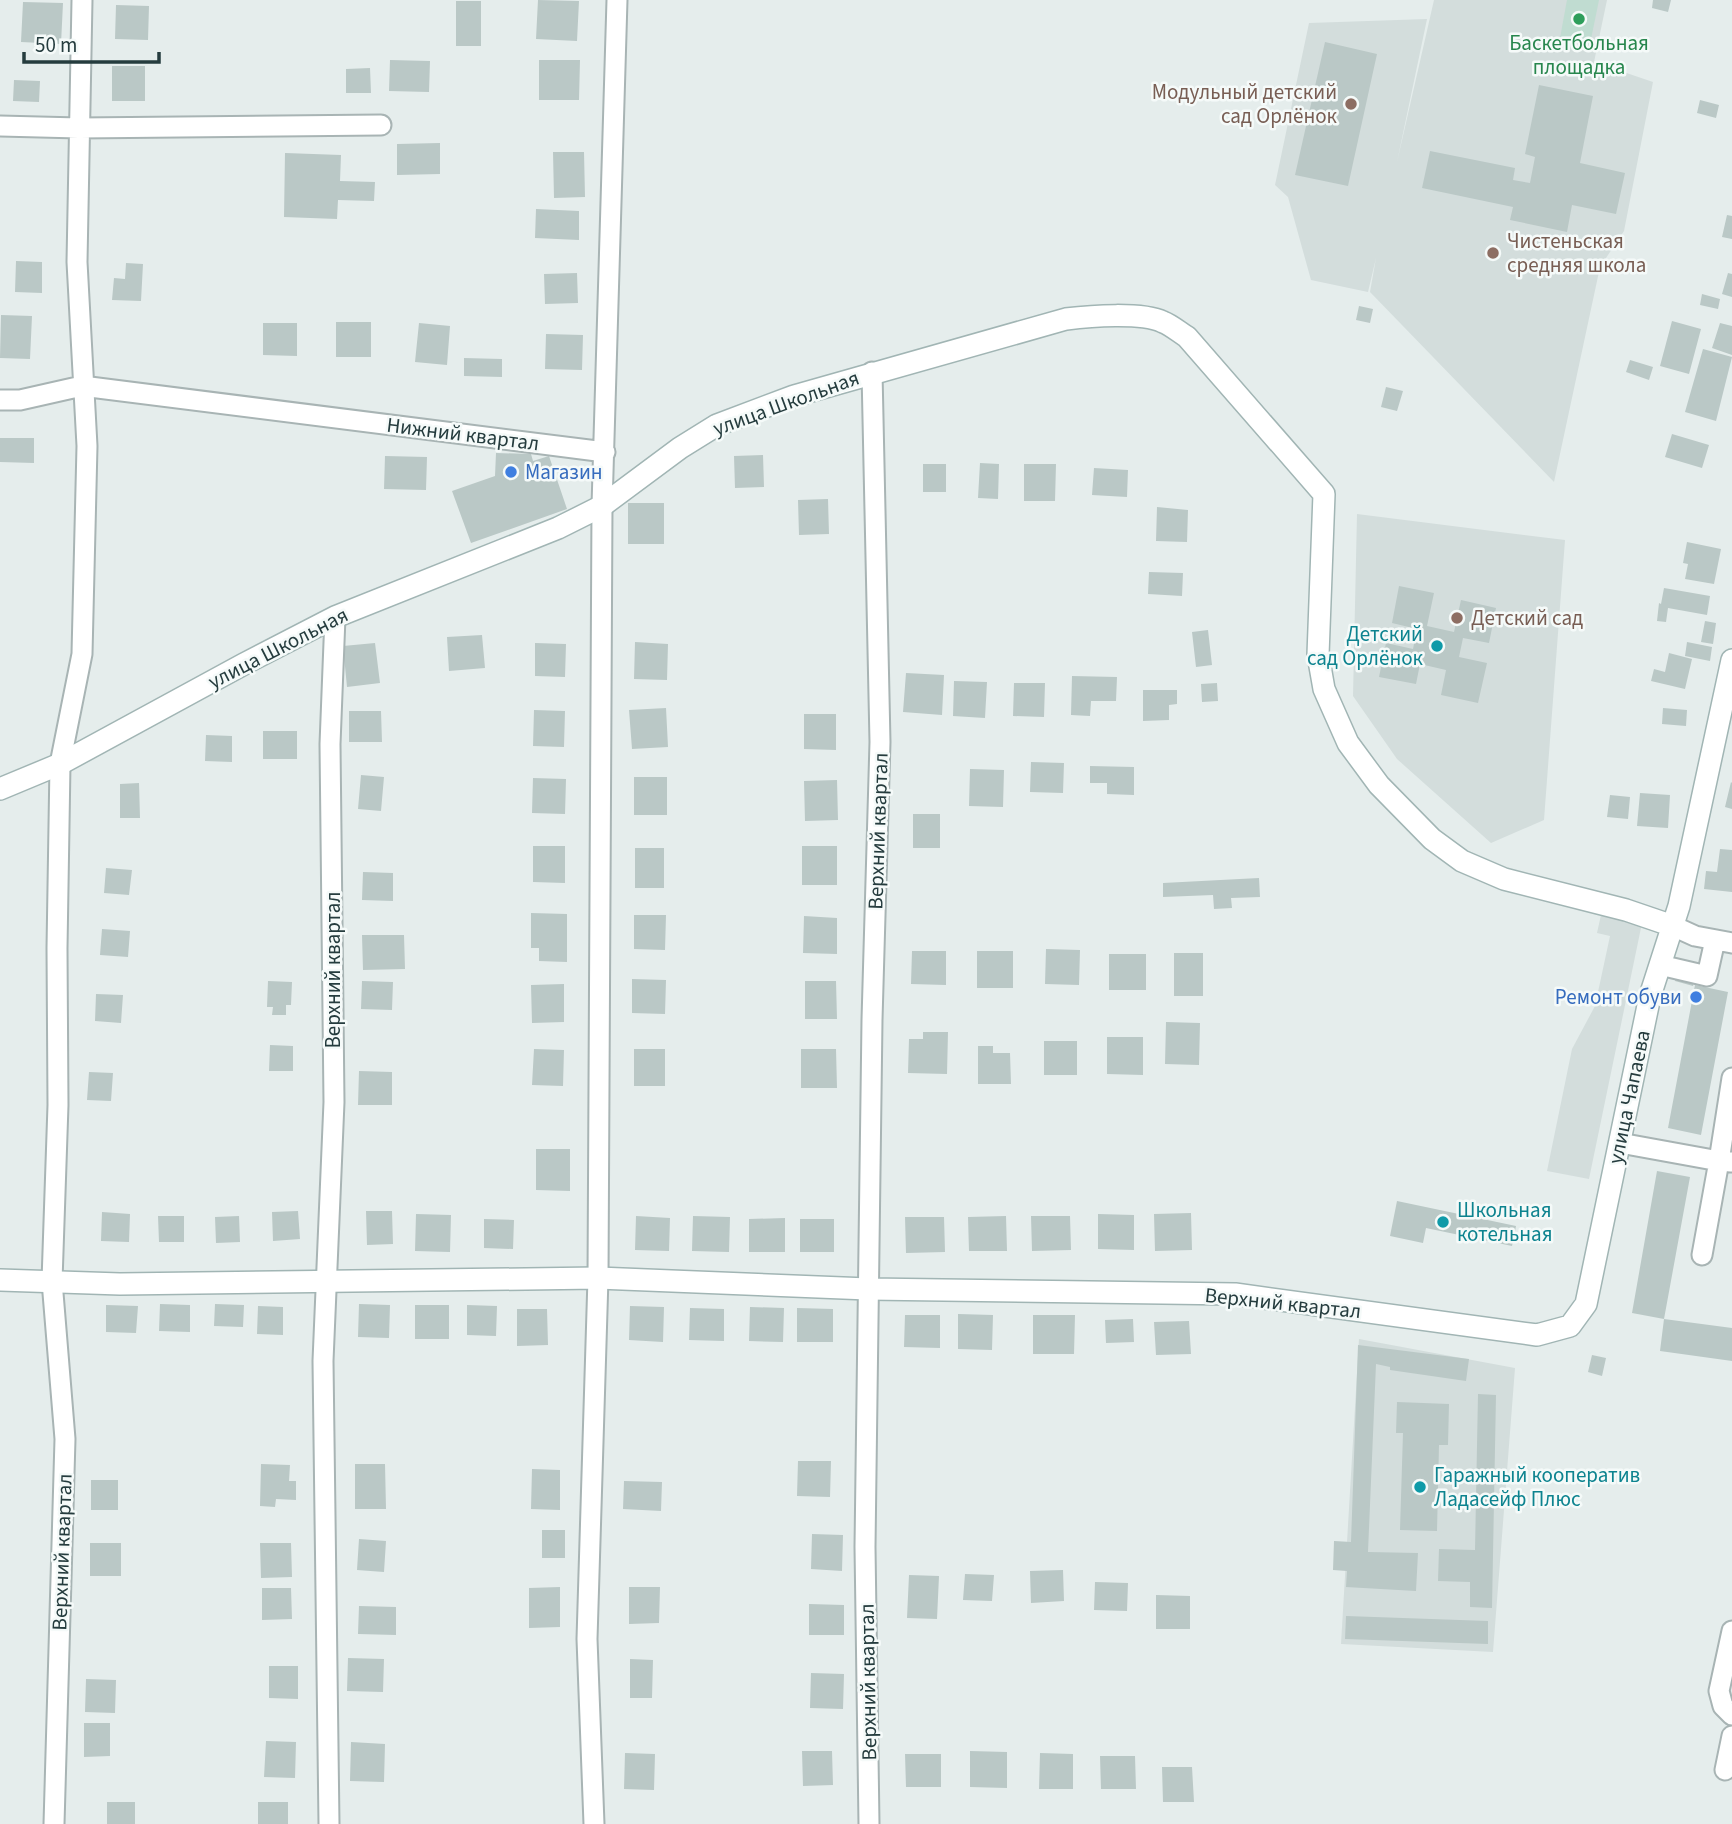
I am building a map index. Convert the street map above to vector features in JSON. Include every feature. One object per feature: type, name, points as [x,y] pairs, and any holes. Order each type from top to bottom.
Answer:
[{"type":"main road","name":"улица Школьная","points":[[0,789],[60,764],[335,617],[558,528],[602,506],[680,448],[718,425],[794,396],[872,372],[1066,319],[1101,316],[1160,320],[1187,337],[1324,494],[1318,655],[1322,681],[1348,743],[1379,785],[1432,839],[1462,861],[1504,879],[1650,918],[1667,917],[1670,936]]},
{"type":"main road","name":"улица Чапаева","points":[[1570,1326],[1586,1304],[1650,996],[1670,936],[1732,660]]},
{"type":"main road","name":"Верхний квартал","points":[[0,1279],[120,1284],[598,1278],[868,1289],[1235,1294],[1537,1335],[1570,1326]]},
{"type":"street","points":[[60,764],[82,654],[87,446],[77,262],[82,0]]},
{"type":"street","points":[[594,1824],[587,1639],[598,1278],[602,506],[617,0]]},
{"type":"street","points":[[0,126],[79,128],[381,125]]},
{"type":"street","name":"Верхний квартал","points":[[869,1824],[866,1547],[868,1289],[880,742],[872,372]]},
{"type":"street","name":"Нижний квартал","points":[[0,400],[20,400],[82,386],[605,452]]},
{"type":"street","name":"Верхний квартал","points":[[329,1824],[323,1361],[334,1102],[330,744],[335,617]]},
{"type":"street","name":"Верхний квартал","points":[[54,1824],[65,1439],[52,1281],[58,1105],[60,764]]},
{"type":"street","points":[[1670,936],[1682,924],[1686,931],[1695,936]]},
{"type":"street","points":[[1670,936],[1695,936],[1723,942],[1707,976],[1670,936]]},
{"type":"street","points":[[1702,1255],[1726,1161],[1732,1078]]},
{"type":"street","points":[[1619,1143],[1726,1161]]},
{"type":"street","points":[[1732,1631],[1719,1691],[1723,1706],[1732,1715]]},
{"type":"street","points":[[1725,1770],[1732,1736]]},
{"type":"shaded area","name":"Чистеньская средняя школа","points":[[1434,0],[1607,0],[1594,62],[1653,82],[1624,231],[1600,267],[1554,482],[1370,292],[1376,258],[1368,292],[1311,280],[1288,197],[1275,185],[1309,23],[1427,19],[1397,162]]},
{"type":"shaded area","name":"Детский сад","points":[[1357,514],[1565,540],[1544,820],[1491,843],[1397,759],[1353,696]]},
{"type":"shaded area","points":[[1601,915],[1642,923],[1589,1179],[1547,1171],[1572,1049],[1595,1006],[1610,936],[1597,933]]},
{"type":"shaded area","name":"Гаражный кооператив Ладасейф Плюс","points":[[1359,1339],[1515,1368],[1493,1652],[1341,1644]]},
{"type":"green space","name":"Баскетбольная площадка","points":[[1567,0],[1599,0],[1590,44],[1560,38]]},
{"type":"building","points":[[538,0],[579,1],[577,41],[536,39]]},
{"type":"building","points":[[1653,0],[1671,0],[1668,12],[1652,8]]},
{"type":"building","points":[[456,1],[481,1],[481,46],[456,46]]},
{"type":"building","points":[[23,2],[63,3],[61,44],[21,42]]},
{"type":"building","points":[[116,5],[149,6],[148,40],[115,39]]},
{"type":"building","name":"Модульный детский сад Орлёнок","points":[[1325,42],[1377,54],[1348,186],[1295,175]]},
{"type":"building","points":[[390,60],[430,61],[429,92],[389,91]]},
{"type":"building","points":[[539,60],[580,60],[579,100],[539,100]]},
{"type":"building","points":[[112,66],[145,66],[145,101],[112,101]]},
{"type":"building","points":[[370,68],[371,93],[346,93],[346,69]]},
{"type":"building","points":[[14,80],[40,81],[39,102],[13,101]]},
{"type":"building","points":[[1539,85],[1593,96],[1580,163],[1625,173],[1616,214],[1572,205],[1567,232],[1510,220],[1513,207],[1422,188],[1430,151],[1515,168],[1513,180],[1530,183],[1535,157],[1525,154]]},
{"type":"building","points":[[1700,100],[1719,105],[1716,118],[1697,113]]},
{"type":"building","points":[[440,143],[440,174],[397,175],[397,144]]},
{"type":"building","points":[[553,152],[584,152],[585,197],[554,198]]},
{"type":"building","points":[[285,153],[341,155],[340,181],[375,182],[374,201],[338,200],[337,219],[284,217]]},
{"type":"building","points":[[536,209],[579,211],[579,240],[535,238]]},
{"type":"building","points":[[1727,215],[1732,216],[1732,239],[1722,237]]},
{"type":"building","points":[[16,261],[42,262],[42,293],[15,292]]},
{"type":"building","points":[[126,263],[143,264],[141,301],[112,300],[114,278],[125,279]]},
{"type":"building","points":[[577,273],[578,303],[545,304],[544,274]]},
{"type":"building","points":[[1728,273],[1732,274],[1732,297],[1722,294]]},
{"type":"building","points":[[1702,294],[1720,299],[1718,309],[1700,305]]},
{"type":"building","points":[[1359,306],[1373,309],[1370,323],[1356,320]]},
{"type":"building","points":[[1,315],[32,316],[30,359],[0,358]]},
{"type":"building","points":[[1672,321],[1701,329],[1689,374],[1660,366]]},
{"type":"building","points":[[336,322],[371,322],[371,357],[336,357]]},
{"type":"building","points":[[263,323],[297,323],[297,356],[263,355]]},
{"type":"building","points":[[419,323],[450,326],[447,365],[415,362]]},
{"type":"building","points":[[1720,323],[1732,326],[1732,355],[1712,348]]},
{"type":"building","points":[[546,334],[583,335],[582,370],[545,369]]},
{"type":"building","points":[[1703,349],[1732,357],[1716,421],[1685,412]]},
{"type":"building","points":[[464,358],[502,359],[502,377],[464,376]]},
{"type":"building","points":[[1630,360],[1653,367],[1649,380],[1626,372]]},
{"type":"building","points":[[1386,387],[1403,391],[1397,411],[1381,407]]},
{"type":"building","points":[[1672,434],[1709,445],[1702,468],[1665,457]]},
{"type":"building","points":[[0,438],[34,438],[34,463],[0,462]]},
{"type":"building","points":[[496,453],[531,454],[533,461],[549,456],[567,509],[471,543],[452,491],[495,476]]},
{"type":"building","points":[[763,455],[764,487],[735,488],[734,456]]},
{"type":"building","points":[[385,456],[427,457],[426,490],[384,489]]},
{"type":"building","points":[[980,463],[999,464],[998,499],[978,498]]},
{"type":"building","points":[[923,464],[946,464],[946,492],[923,492]]},
{"type":"building","points":[[1024,464],[1056,464],[1055,501],[1024,501]]},
{"type":"building","points":[[1094,468],[1128,470],[1127,497],[1092,495]]},
{"type":"building","points":[[828,499],[829,534],[799,535],[798,500]]},
{"type":"building","points":[[628,503],[664,503],[664,544],[628,544]]},
{"type":"building","points":[[1157,507],[1188,510],[1187,542],[1156,541]]},
{"type":"building","points":[[1687,542],[1721,549],[1714,584],[1685,579],[1688,564],[1683,563]]},
{"type":"building","points":[[1149,572],[1183,573],[1182,596],[1148,594]]},
{"type":"building","name":"Детский сад Орлёнок","points":[[1399,586],[1434,593],[1427,626],[1454,632],[1461,600],[1496,608],[1489,643],[1463,638],[1459,657],[1487,663],[1478,703],[1441,695],[1446,670],[1420,664],[1416,684],[1379,677],[1386,643],[1413,649],[1417,629],[1392,623]]},
{"type":"building","points":[[1664,588],[1710,596],[1707,615],[1668,608],[1666,622],[1657,621]]},
{"type":"building","points":[[1705,621],[1716,623],[1713,644],[1701,642]]},
{"type":"building","points":[[1208,630],[1212,665],[1196,667],[1192,632]]},
{"type":"building","points":[[482,635],[485,668],[449,671],[447,637]]},
{"type":"building","points":[[635,642],[668,644],[667,680],[634,679]]},
{"type":"building","points":[[1687,642],[1712,647],[1710,661],[1685,656]]},
{"type":"building","points":[[375,643],[380,683],[347,687],[343,646]]},
{"type":"building","points":[[535,643],[566,644],[565,677],[535,676]]},
{"type":"building","points":[[1669,653],[1692,659],[1685,689],[1651,681],[1654,669],[1665,672]]},
{"type":"building","points":[[906,673],[944,675],[942,715],[903,712]]},
{"type":"building","points":[[1072,676],[1117,677],[1116,701],[1091,701],[1090,716],[1071,715]]},
{"type":"building","points":[[954,681],[987,682],[985,718],[953,716]]},
{"type":"building","points":[[1014,683],[1045,683],[1044,717],[1013,716]]},
{"type":"building","points":[[1217,683],[1218,701],[1202,702],[1201,684]]},
{"type":"building","points":[[1143,690],[1177,690],[1177,704],[1169,705],[1169,720],[1143,721]]},
{"type":"building","points":[[666,708],[668,747],[632,749],[629,710]]},
{"type":"building","points":[[1663,708],[1687,710],[1686,726],[1662,724]]},
{"type":"building","points":[[534,710],[565,711],[564,747],[533,746]]},
{"type":"building","points":[[349,711],[381,711],[382,742],[349,742]]},
{"type":"building","points":[[804,714],[836,714],[836,750],[804,749]]},
{"type":"building","points":[[263,731],[297,731],[297,759],[263,759]]},
{"type":"building","points":[[206,735],[232,736],[232,762],[205,761]]},
{"type":"building","points":[[1031,762],[1064,763],[1063,793],[1030,792]]},
{"type":"building","points":[[1090,766],[1134,767],[1134,795],[1107,794],[1107,783],[1090,783]]},
{"type":"building","points":[[970,769],[1004,770],[1003,807],[969,806]]},
{"type":"building","points":[[361,775],[384,777],[381,811],[358,809]]},
{"type":"building","points":[[634,777],[667,777],[667,815],[634,815]]},
{"type":"building","points":[[533,778],[566,779],[565,814],[532,813]]},
{"type":"building","points":[[837,780],[838,820],[805,821],[804,781]]},
{"type":"building","points":[[139,783],[140,818],[120,818],[120,784]]},
{"type":"building","points":[[1732,783],[1732,809],[1725,807]]},
{"type":"building","points":[[1640,793],[1670,795],[1668,828],[1637,826]]},
{"type":"building","points":[[1610,795],[1630,797],[1628,819],[1607,817]]},
{"type":"building","points":[[913,814],[940,814],[940,848],[913,848]]},
{"type":"building","points":[[533,846],[565,846],[565,883],[533,882]]},
{"type":"building","points":[[802,846],[837,846],[837,885],[802,885]]},
{"type":"building","points":[[635,848],[664,848],[664,888],[635,888]]},
{"type":"building","points":[[1720,849],[1732,850],[1732,892],[1704,889],[1706,871],[1717,872]]},
{"type":"building","points":[[106,868],[132,870],[129,895],[104,893]]},
{"type":"building","points":[[363,872],[393,873],[393,901],[362,900]]},
{"type":"building","points":[[1259,878],[1260,897],[1231,898],[1232,908],[1214,909],[1213,895],[1163,897],[1163,883]]},
{"type":"building","points":[[531,913],[567,914],[567,962],[539,961],[539,948],[531,948]]},
{"type":"building","points":[[634,915],[666,915],[665,950],[634,949]]},
{"type":"building","points":[[804,916],[837,918],[837,954],[803,953]]},
{"type":"building","points":[[102,929],[130,931],[128,957],[100,955]]},
{"type":"building","points":[[362,935],[404,935],[405,969],[363,970]]},
{"type":"building","points":[[1046,949],[1080,950],[1079,985],[1045,984]]},
{"type":"building","points":[[912,951],[946,951],[946,985],[911,984]]},
{"type":"building","points":[[977,951],[1013,951],[1013,988],[977,988]]},
{"type":"building","points":[[1174,953],[1203,953],[1203,996],[1174,996]]},
{"type":"building","points":[[1109,954],[1146,954],[1146,990],[1109,990]]},
{"type":"building","points":[[1676,977],[1694,982],[1693,986],[1675,981]]},
{"type":"building","points":[[632,979],[666,980],[665,1014],[632,1013]]},
{"type":"building","points":[[268,981],[292,982],[291,1005],[286,1005],[286,1015],[272,1015],[273,1007],[267,1007]]},
{"type":"building","points":[[362,981],[393,982],[392,1010],[361,1009]]},
{"type":"building","points":[[805,981],[836,981],[837,1019],[805,1019]]},
{"type":"building","points":[[564,984],[564,1022],[532,1023],[531,985]]},
{"type":"building","points":[[1695,985],[1728,992],[1701,1135],[1668,1128]]},
{"type":"building","points":[[96,994],[123,995],[121,1023],[95,1021]]},
{"type":"building","points":[[1166,1022],[1200,1023],[1199,1065],[1165,1064]]},
{"type":"building","points":[[923,1032],[948,1032],[947,1074],[908,1073],[909,1039],[923,1039]]},
{"type":"building","points":[[1107,1037],[1143,1037],[1143,1075],[1107,1074]]},
{"type":"building","points":[[1044,1041],[1077,1041],[1077,1075],[1044,1075]]},
{"type":"building","points":[[270,1045],[293,1046],[293,1071],[269,1071]]},
{"type":"building","points":[[978,1046],[993,1046],[993,1053],[1010,1053],[1011,1084],[978,1084]]},
{"type":"building","points":[[534,1049],[564,1050],[563,1086],[532,1085]]},
{"type":"building","points":[[634,1049],[665,1049],[665,1086],[634,1086]]},
{"type":"building","points":[[801,1049],[836,1049],[837,1088],[801,1088]]},
{"type":"building","points":[[359,1071],[392,1072],[392,1105],[358,1105]]},
{"type":"building","points":[[89,1072],[113,1073],[111,1101],[87,1100]]},
{"type":"building","points":[[536,1149],[570,1149],[570,1191],[536,1190]]},
{"type":"building","points":[[1657,1171],[1690,1177],[1664,1319],[1632,1313]]},
{"type":"building","name":"Школьная котельная","points":[[1397,1201],[1516,1226],[1512,1246],[1426,1228],[1423,1243],[1390,1236]]},
{"type":"building","points":[[298,1211],[300,1239],[273,1241],[272,1212]]},
{"type":"building","points":[[366,1211],[392,1211],[393,1244],[367,1245]]},
{"type":"building","points":[[102,1212],[130,1214],[129,1242],[101,1241]]},
{"type":"building","points":[[1191,1213],[1192,1250],[1155,1251],[1154,1214]]},
{"type":"building","points":[[416,1214],[451,1215],[450,1252],[415,1251]]},
{"type":"building","points":[[1098,1214],[1134,1215],[1134,1250],[1098,1249]]},
{"type":"building","points":[[158,1216],[184,1216],[184,1242],[159,1242]]},
{"type":"building","points":[[239,1216],[240,1242],[216,1243],[215,1217]]},
{"type":"building","points":[[636,1216],[670,1218],[669,1251],[635,1250]]},
{"type":"building","points":[[693,1216],[730,1217],[729,1252],[692,1251]]},
{"type":"building","points":[[1006,1216],[1007,1251],[969,1251],[968,1217]]},
{"type":"building","points":[[1031,1216],[1070,1216],[1071,1250],[1032,1251]]},
{"type":"building","points":[[905,1217],[944,1217],[945,1252],[906,1253]]},
{"type":"building","points":[[785,1218],[785,1252],[749,1252],[749,1219]]},
{"type":"building","points":[[484,1219],[514,1220],[513,1249],[484,1248]]},
{"type":"building","points":[[800,1219],[834,1219],[834,1252],[800,1252]]},
{"type":"building","points":[[160,1304],[190,1305],[190,1332],[159,1331]]},
{"type":"building","points":[[215,1304],[244,1305],[243,1327],[214,1326]]},
{"type":"building","points":[[359,1304],[390,1305],[389,1338],[358,1337]]},
{"type":"building","points":[[106,1305],[138,1306],[136,1333],[106,1332]]},
{"type":"building","points":[[415,1305],[449,1305],[449,1339],[415,1339]]},
{"type":"building","points":[[467,1305],[497,1306],[496,1336],[467,1335]]},
{"type":"building","points":[[258,1306],[283,1307],[283,1335],[257,1334]]},
{"type":"building","points":[[630,1306],[664,1307],[663,1342],[629,1340]]},
{"type":"building","points":[[750,1307],[784,1308],[783,1342],[749,1341]]},
{"type":"building","points":[[690,1308],[724,1309],[724,1341],[689,1340]]},
{"type":"building","points":[[797,1308],[833,1309],[833,1342],[797,1342]]},
{"type":"building","points":[[517,1309],[547,1309],[548,1345],[517,1346]]},
{"type":"building","points":[[958,1314],[993,1315],[992,1350],[958,1349]]},
{"type":"building","points":[[905,1315],[940,1315],[940,1348],[904,1347]]},
{"type":"building","points":[[1033,1315],[1075,1315],[1074,1354],[1033,1354]]},
{"type":"building","points":[[1133,1319],[1134,1342],[1106,1343],[1105,1320]]},
{"type":"building","points":[[1664,1319],[1732,1328],[1732,1361],[1660,1351]]},
{"type":"building","points":[[1189,1321],[1191,1354],[1156,1355],[1154,1322]]},
{"type":"building","points":[[1358,1345],[1469,1359],[1466,1381],[1390,1370],[1390,1367],[1376,1364],[1368,1552],[1418,1553],[1416,1591],[1346,1587],[1347,1571],[1333,1570],[1334,1541],[1351,1542]]},
{"type":"building","points":[[1592,1355],[1606,1358],[1602,1376],[1588,1372]]},
{"type":"building","points":[[1478,1394],[1496,1395],[1492,1608],[1470,1607],[1470,1582],[1438,1581],[1439,1549],[1475,1550]]},
{"type":"building","name":"Гаражный кооператив Ладасейф Плюс","points":[[1397,1402],[1449,1404],[1448,1445],[1439,1445],[1437,1531],[1400,1530],[1403,1433],[1396,1433]]},
{"type":"building","points":[[798,1461],[831,1461],[830,1497],[797,1496]]},
{"type":"building","points":[[261,1464],[290,1465],[289,1481],[296,1481],[296,1500],[276,1499],[275,1507],[260,1506]]},
{"type":"building","points":[[355,1464],[385,1464],[386,1509],[355,1509]]},
{"type":"building","points":[[532,1469],[560,1470],[560,1510],[531,1509]]},
{"type":"building","points":[[91,1480],[118,1480],[118,1510],[91,1510]]},
{"type":"building","points":[[624,1481],[662,1482],[661,1511],[623,1509]]},
{"type":"building","points":[[542,1530],[565,1530],[565,1558],[542,1558]]},
{"type":"building","points":[[812,1534],[843,1535],[842,1571],[811,1569]]},
{"type":"building","points":[[359,1539],[386,1541],[384,1572],[357,1570]]},
{"type":"building","points":[[90,1543],[121,1543],[121,1576],[90,1576]]},
{"type":"building","points":[[260,1543],[291,1543],[292,1577],[261,1578]]},
{"type":"building","points":[[1063,1570],[1064,1601],[1031,1603],[1030,1571]]},
{"type":"building","points":[[965,1574],[994,1575],[992,1601],[963,1600]]},
{"type":"building","points":[[909,1575],[939,1576],[937,1619],[907,1618]]},
{"type":"building","points":[[1095,1582],[1128,1583],[1127,1611],[1094,1610]]},
{"type":"building","points":[[560,1587],[560,1627],[529,1628],[529,1588]]},
{"type":"building","points":[[629,1587],[660,1587],[659,1623],[629,1624]]},
{"type":"building","points":[[262,1588],[291,1588],[292,1619],[262,1620]]},
{"type":"building","points":[[1156,1595],[1190,1596],[1190,1629],[1156,1629]]},
{"type":"building","points":[[809,1604],[844,1605],[844,1635],[809,1635]]},
{"type":"building","points":[[359,1606],[396,1607],[396,1635],[358,1634]]},
{"type":"building","points":[[1346,1616],[1488,1621],[1488,1644],[1345,1639]]},
{"type":"building","points":[[348,1658],[384,1659],[383,1692],[347,1691]]},
{"type":"building","points":[[630,1659],[653,1660],[652,1698],[630,1698]]},
{"type":"building","points":[[269,1666],[298,1666],[298,1699],[269,1698]]},
{"type":"building","points":[[811,1673],[844,1674],[843,1709],[810,1708]]},
{"type":"building","points":[[86,1679],[116,1680],[115,1713],[85,1712]]},
{"type":"building","points":[[84,1723],[110,1723],[110,1756],[84,1757]]},
{"type":"building","points":[[266,1741],[296,1742],[295,1778],[264,1777]]},
{"type":"building","points":[[351,1742],[385,1744],[384,1782],[350,1781]]},
{"type":"building","points":[[802,1751],[832,1751],[833,1785],[803,1786]]},
{"type":"building","points":[[970,1751],[1007,1752],[1007,1788],[970,1787]]},
{"type":"building","points":[[625,1753],[655,1754],[654,1790],[624,1789]]},
{"type":"building","points":[[1040,1753],[1073,1754],[1073,1789],[1039,1789]]},
{"type":"building","points":[[905,1754],[941,1754],[941,1787],[906,1787]]},
{"type":"building","points":[[1100,1756],[1135,1756],[1136,1789],[1101,1789]]},
{"type":"building","points":[[1162,1767],[1192,1767],[1194,1802],[1163,1802]]},
{"type":"building","points":[[107,1802],[135,1802],[135,1824],[107,1824]]},
{"type":"building","points":[[258,1802],[288,1802],[288,1824],[258,1824]]},
{"type":"place","name":"Баскетбольная площадка","points":[[1579,19]]},
{"type":"place","name":"Модульный детский сад Орлёнок","points":[[1351,104]]},
{"type":"place","name":"Чистеньская средняя школа","points":[[1493,253]]},
{"type":"place","name":"Магазин","points":[[511,472]]},
{"type":"place","name":"Детский сад","points":[[1457,618]]},
{"type":"place","name":"Детский сад Орлёнок","points":[[1437,646]]},
{"type":"place","name":"Ремонт обуви","points":[[1696,997]]},
{"type":"place","name":"Школьная котельная","points":[[1443,1222]]},
{"type":"place","name":"Гаражный кооператив Ладасейф Плюс","points":[[1420,1487]]}]
